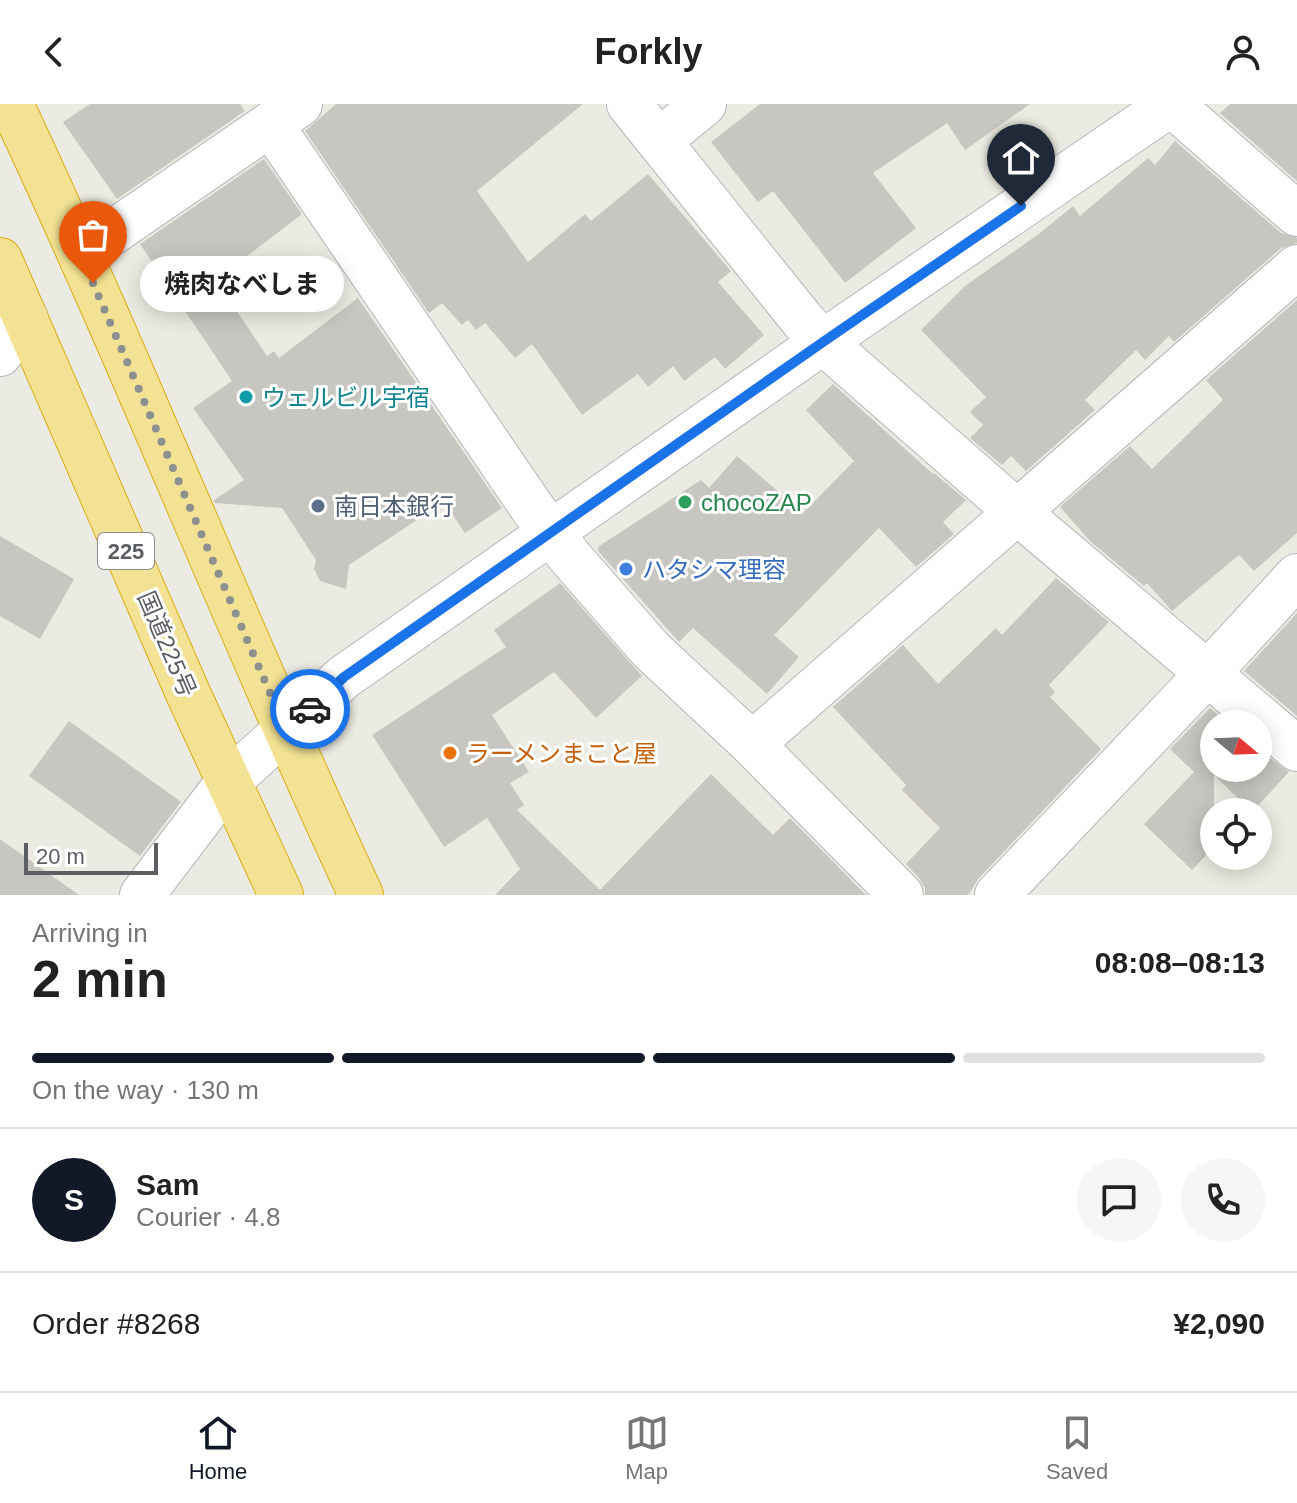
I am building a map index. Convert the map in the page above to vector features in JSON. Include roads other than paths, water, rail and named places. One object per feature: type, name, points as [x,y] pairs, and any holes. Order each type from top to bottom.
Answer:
[{"type":"highway","points":[[11,104],[81,254],[286,730],[361,895]]},
{"type":"highway","name":"国道225号","points":[[0,260],[228,782],[281,895]]},
{"type":"street","points":[[629,104],[823,342],[1016,511],[1297,749]]},
{"type":"street","points":[[659,141],[704,104]]},
{"type":"street","points":[[142,895],[228,782],[344,677],[823,342],[1171,104],[1297,214]]},
{"type":"street","points":[[81,254],[285,115],[551,533],[651,650],[752,744],[901,895]]},
{"type":"street","points":[[752,744],[1297,267]]},
{"type":"street","points":[[0,354],[26,319]]},
{"type":"street","points":[[997,895],[1297,576]]},
{"type":"place","name":"焼肉なべしま","points":[[93,283]]},
{"type":"place","name":"ウェルビル宇宿","points":[[246,397]]},
{"type":"place","name":"chocoZAP","points":[[685,502]]},
{"type":"place","name":"南日本銀行","points":[[318,506]]},
{"type":"place","name":"ハタシマ理容","points":[[626,569]]},
{"type":"place","name":"ラーメンまこと屋","points":[[450,753]]}]
